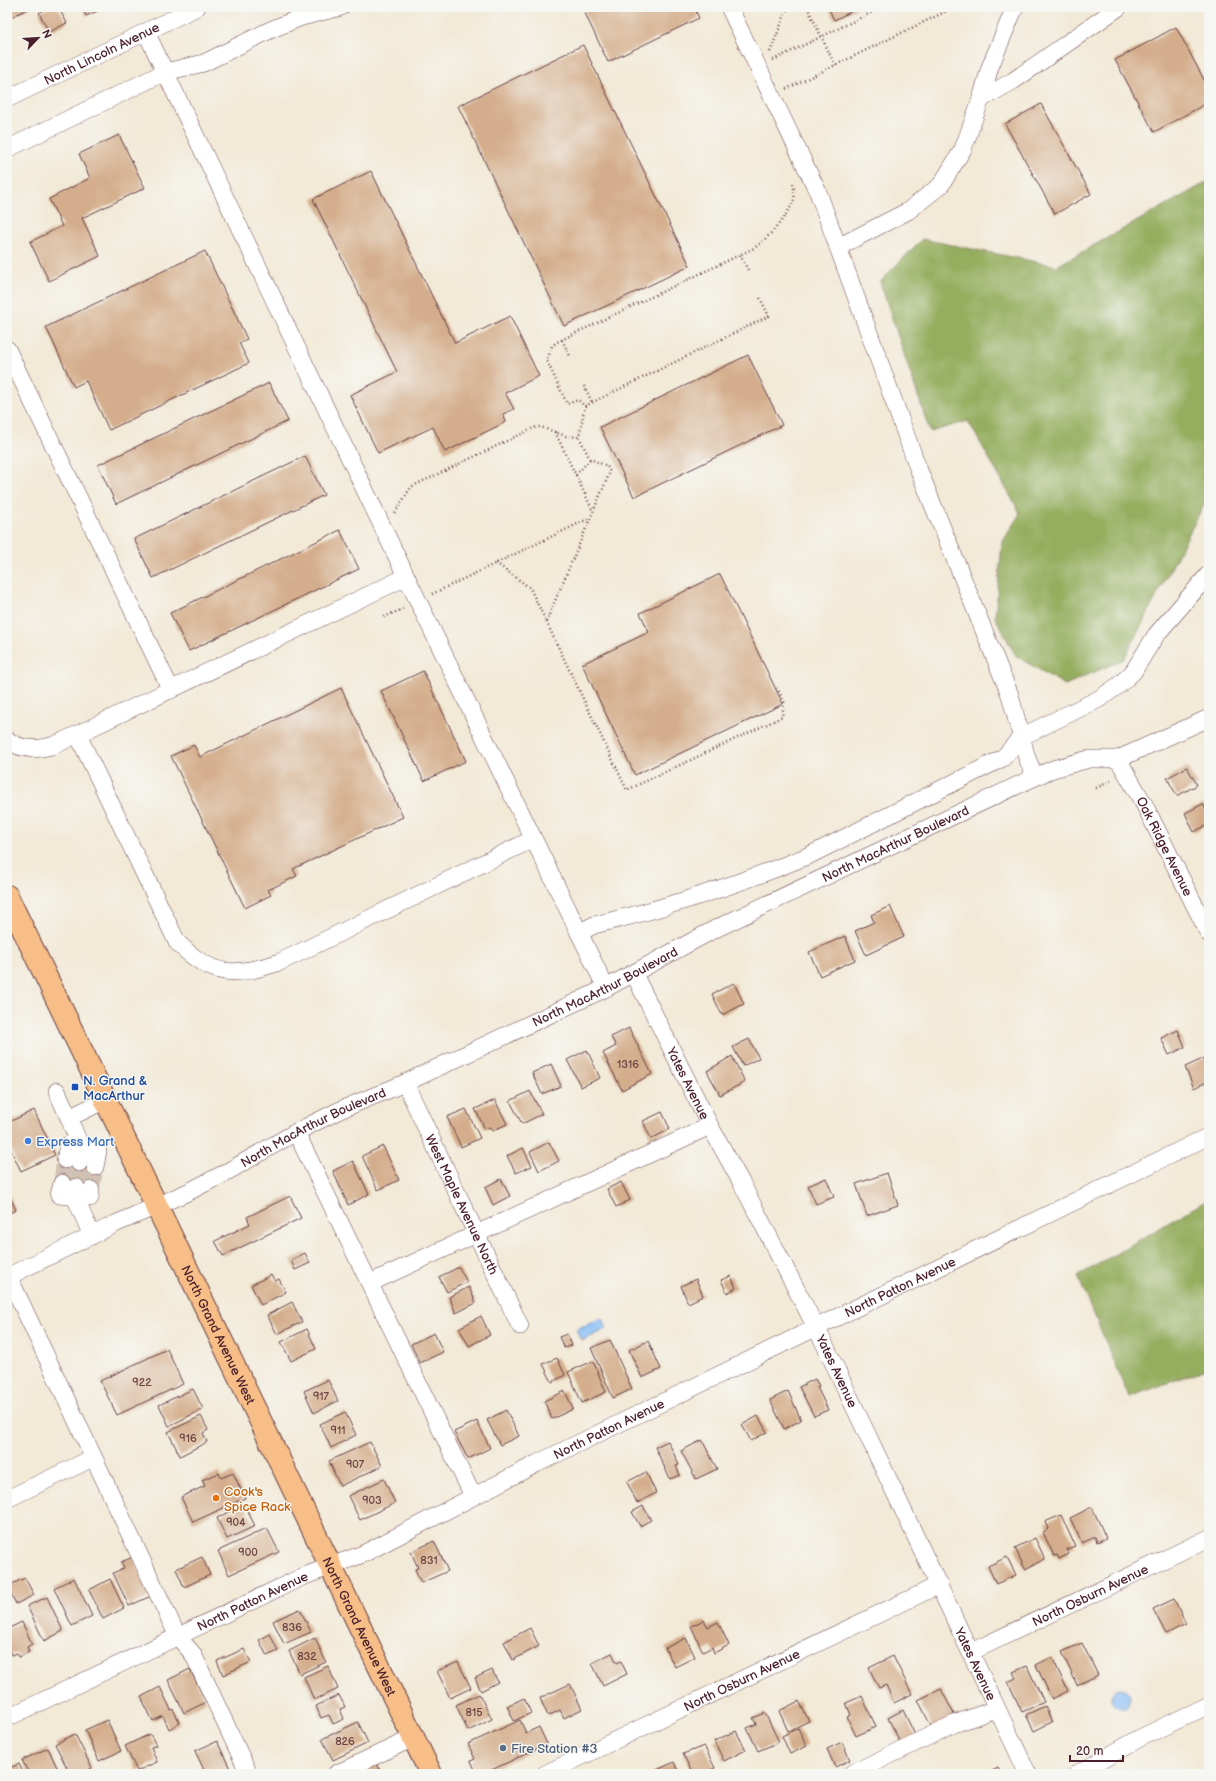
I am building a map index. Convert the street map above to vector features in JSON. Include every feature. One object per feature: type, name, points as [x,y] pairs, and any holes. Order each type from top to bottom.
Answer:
[{"type":"main road","name":"North Grand Avenue West","points":[[7,896],[431,1774]]},
{"type":"street","name":"North Lincoln Avenue","points":[[7,99],[197,7]]},
{"type":"street","points":[[7,149],[165,72],[204,63],[270,30],[302,17],[341,7]]},
{"type":"street","points":[[729,7],[818,192],[918,468],[1010,695],[1027,758],[1035,777]]},
{"type":"street","points":[[838,247],[908,212],[941,185],[963,149],[981,99],[990,67],[1015,7]]},
{"type":"street","points":[[981,99],[1013,81],[1119,7]]},
{"type":"street","points":[[146,32],[406,577],[606,988]]},
{"type":"street","points":[[7,350],[171,690]]},
{"type":"street","points":[[579,933],[594,925],[720,890],[810,855],[1004,758],[1021,737],[1100,700],[1119,685],[1133,672],[1156,635],[1209,574]]},
{"type":"street","points":[[7,740],[22,747],[38,749],[55,745],[406,577]]},
{"type":"street","name":"North MacArthur Boulevard","points":[[8,1277],[225,1173],[296,1132],[340,1110],[405,1083],[606,988],[715,929],[1035,777],[1053,769],[1089,759],[1118,760],[1209,718]]},
{"type":"street","points":[[78,735],[177,942],[189,954],[204,965],[218,970],[234,972],[256,970],[280,962],[533,839]]},
{"type":"street","name":"Oak Ridge Avenue","points":[[1118,760],[1144,804],[1209,934]]},
{"type":"street","name":"Yates Avenue","points":[[634,974],[710,1126],[816,1327],[1028,1774]]},
{"type":"street","name":"West Maple Avenue North","points":[[405,1083],[520,1326]]},
{"type":"street","points":[[56,1091],[70,1118],[80,1159]]},
{"type":"street","points":[[70,1118],[105,1100]]},
{"type":"street","points":[[370,1283],[710,1126]]},
{"type":"street","points":[[296,1132],[473,1496]]},
{"type":"street","name":"North Patton Avenue","points":[[7,1718],[302,1576],[362,1554],[473,1496],[1209,1136]]},
{"type":"street","points":[[76,1189],[92,1236]]},
{"type":"street","points":[[8,1277],[178,1636],[193,1654],[249,1774]]},
{"type":"street","points":[[7,1499],[93,1458]]},
{"type":"street","name":"North Osburn Avenue","points":[[971,1652],[1209,1538]]},
{"type":"street","name":"North Osburn Avenue","points":[[545,1774],[939,1585]]},
{"type":"street","points":[[1077,1774],[1140,1738],[1209,1705]]},
{"type":"street","points":[[851,1774],[954,1724],[996,1709]]},
{"type":"street","points":[[336,1774],[413,1738]]},
{"type":"path","points":[[770,54],[788,7]]},
{"type":"path","points":[[807,7],[835,65]]},
{"type":"path","points":[[768,62],[883,7]]},
{"type":"path","points":[[941,7],[944,12]]},
{"type":"path","points":[[782,91],[955,7]]},
{"type":"path","points":[[585,406],[578,400],[567,404],[547,361],[552,346],[740,255],[763,242],[771,234],[794,201],[795,194]]},
{"type":"path","points":[[740,255],[749,272]]},
{"type":"path","points":[[546,622],[610,472],[607,466],[590,459],[579,437],[585,406],[769,316],[760,298]]},
{"type":"path","points":[[562,340],[570,356]]},
{"type":"path","points":[[584,386],[592,402]]},
{"type":"path","points":[[394,519],[396,509],[411,487],[536,427],[541,426],[566,436],[579,437]]},
{"type":"path","points":[[554,432],[593,512]]},
{"type":"path","points":[[576,476],[590,459]]},
{"type":"path","points":[[426,597],[590,518]]},
{"type":"path","points":[[496,563],[530,588],[627,790],[782,717],[784,702],[777,688]]},
{"type":"path","points":[[384,618],[408,606]]},
{"type":"green space","points":[[1209,181],[1209,495],[1124,659],[1065,685],[1016,656],[995,617],[1002,543],[1020,513],[968,421],[930,432],[880,282],[922,239],[1057,266]]},
{"type":"green space","points":[[1209,1199],[1209,1368],[1129,1397],[1078,1276]]},
{"type":"water","points":[[602,1318],[607,1329],[581,1341],[576,1329]]},
{"type":"water","points":[[1121,1688],[1128,1691],[1131,1698],[1128,1705],[1121,1708],[1114,1705],[1111,1698],[1114,1691]]},
{"type":"building","points":[[7,7],[32,7],[7,19]]},
{"type":"building","points":[[50,7],[58,7],[67,23],[49,32],[39,13]]},
{"type":"building","points":[[82,7],[101,7],[102,9],[86,16]]},
{"type":"building","points":[[582,7],[694,7],[699,18],[608,62]]},
{"type":"building","points":[[828,7],[861,7],[834,20]]},
{"type":"building","points":[[1176,27],[1209,89],[1209,102],[1154,132],[1115,60]]},
{"type":"building","points":[[583,45],[690,266],[564,326],[458,106]]},
{"type":"building","points":[[1041,104],[1091,194],[1055,214],[1005,124]]},
{"type":"building","points":[[119,135],[145,188],[82,218],[100,256],[49,281],[30,242],[62,226],[49,199],[90,178],[79,154]]},
{"type":"building","points":[[371,171],[455,343],[510,316],[539,376],[505,393],[514,409],[503,414],[506,422],[445,452],[433,427],[378,453],[350,395],[397,372],[313,199]]},
{"type":"building","points":[[205,251],[247,339],[239,343],[249,363],[109,430],[86,381],[74,387],[46,327]]},
{"type":"building","points":[[748,355],[782,425],[634,497],[600,427]]},
{"type":"building","points":[[269,383],[288,421],[116,504],[98,465]]},
{"type":"building","points":[[305,456],[324,495],[153,578],[134,539]]},
{"type":"building","points":[[340,530],[359,569],[189,651],[170,613]]},
{"type":"building","points":[[720,574],[783,704],[635,775],[582,664],[649,632],[640,613]]},
{"type":"building","points":[[423,671],[466,761],[424,781],[381,691]]},
{"type":"building","points":[[341,688],[403,817],[293,869],[297,876],[268,890],[271,895],[245,908],[171,756],[194,745],[200,757]]},
{"type":"building","points":[[1187,767],[1197,785],[1177,796],[1167,778]]},
{"type":"building","points":[[1203,804],[1209,815],[1209,824],[1194,832],[1185,813]]},
{"type":"building","points":[[890,906],[904,937],[866,955],[855,931],[874,922],[871,915]]},
{"type":"building","points":[[845,936],[855,960],[820,976],[809,952]]},
{"type":"building","points":[[734,983],[744,1004],[722,1015],[712,994]]},
{"type":"building","points":[[629,1028],[652,1074],[622,1090],[603,1053],[616,1046],[611,1037]]},
{"type":"building","points":[[1178,1030],[1185,1047],[1169,1055],[1161,1038]]},
{"type":"building","points":[[749,1039],[759,1058],[743,1066],[733,1047]]},
{"type":"building","points":[[587,1050],[600,1078],[581,1087],[567,1060]]},
{"type":"building","points":[[732,1056],[745,1082],[720,1095],[707,1071]]},
{"type":"building","points":[[1209,1056],[1209,1084],[1207,1085],[1206,1082],[1194,1088],[1185,1067]]},
{"type":"building","points":[[551,1064],[561,1086],[542,1094],[532,1073]]},
{"type":"building","points":[[530,1091],[542,1114],[522,1124],[510,1101]]},
{"type":"building","points":[[495,1100],[507,1124],[492,1131],[490,1127],[485,1129],[475,1109]]},
{"type":"building","points":[[466,1109],[480,1138],[461,1147],[447,1117]]},
{"type":"building","points":[[34,1110],[55,1155],[21,1171],[7,1142],[7,1123]]},
{"type":"building","points":[[662,1112],[670,1129],[651,1139],[643,1121]]},
{"type":"building","points":[[549,1142],[559,1161],[539,1171],[530,1152]]},
{"type":"building","points":[[383,1146],[399,1180],[378,1190],[362,1156]]},
{"type":"building","points":[[523,1148],[532,1166],[516,1173],[507,1156]]},
{"type":"building","points":[[61,1159],[100,1168],[95,1191],[55,1182]]},
{"type":"building","points":[[353,1161],[369,1194],[348,1205],[333,1171]]},
{"type":"building","points":[[887,1173],[898,1205],[867,1216],[856,1184]]},
{"type":"building","points":[[826,1178],[834,1197],[816,1204],[808,1186]]},
{"type":"building","points":[[501,1179],[510,1196],[493,1205],[485,1187]]},
{"type":"building","points":[[621,1182],[630,1200],[616,1207],[607,1189]]},
{"type":"building","points":[[7,1191],[16,1210],[7,1214]]},
{"type":"building","points":[[290,1196],[301,1218],[223,1256],[215,1241],[250,1224],[247,1217]]},
{"type":"building","points":[[305,1253],[310,1263],[295,1270],[291,1260]]},
{"type":"building","points":[[459,1267],[467,1282],[447,1292],[439,1277]]},
{"type":"building","points":[[271,1275],[275,1281],[279,1279],[286,1292],[261,1305],[251,1285]]},
{"type":"building","points":[[731,1276],[736,1288],[727,1293],[721,1280]]},
{"type":"building","points":[[696,1279],[703,1296],[688,1303],[681,1286]]},
{"type":"building","points":[[469,1287],[476,1303],[456,1313],[449,1297]]},
{"type":"building","points":[[292,1302],[302,1322],[277,1334],[267,1315]]},
{"type":"building","points":[[481,1316],[490,1335],[469,1346],[459,1328]]},
{"type":"building","points":[[307,1329],[316,1349],[291,1361],[281,1342]]},
{"type":"building","points":[[434,1333],[443,1352],[420,1363],[411,1344]]},
{"type":"building","points":[[567,1334],[572,1345],[564,1348],[559,1337]]},
{"type":"building","points":[[610,1340],[632,1389],[613,1398],[591,1348]]},
{"type":"building","points":[[648,1341],[661,1369],[642,1378],[629,1350]]},
{"type":"building","points":[[167,1349],[183,1384],[117,1415],[100,1381]]},
{"type":"building","points":[[557,1358],[565,1375],[552,1382],[543,1364]]},
{"type":"building","points":[[593,1361],[606,1392],[582,1403],[568,1372]]},
{"type":"building","points":[[815,1379],[819,1386],[817,1387],[828,1410],[814,1416],[799,1387]]},
{"type":"building","points":[[328,1380],[338,1401],[314,1413],[304,1391]]},
{"type":"building","points":[[193,1389],[203,1409],[169,1426],[159,1405]]},
{"type":"building","points":[[565,1391],[573,1409],[552,1419],[544,1401]]},
{"type":"building","points":[[788,1391],[801,1420],[784,1429],[770,1400]]},
{"type":"building","points":[[506,1410],[519,1436],[500,1445],[487,1420]]},
{"type":"building","points":[[345,1412],[356,1435],[331,1448],[320,1424]]},
{"type":"building","points":[[201,1416],[208,1430],[203,1433],[207,1442],[180,1456],[168,1432]]},
{"type":"building","points":[[758,1416],[767,1432],[751,1441],[742,1425]]},
{"type":"building","points":[[477,1421],[490,1448],[468,1459],[454,1432]]},
{"type":"building","points":[[702,1440],[717,1469],[696,1479],[681,1451]]},
{"type":"building","points":[[668,1441],[679,1465],[676,1466],[680,1475],[670,1479],[655,1447]]},
{"type":"building","points":[[370,1442],[382,1466],[340,1486],[329,1461]]},
{"type":"building","points":[[646,1472],[656,1493],[637,1503],[627,1482]]},
{"type":"building","points":[[219,1473],[221,1478],[233,1473],[245,1498],[193,1522],[181,1497],[205,1486],[202,1480]]},
{"type":"building","points":[[384,1479],[395,1503],[360,1520],[348,1496]]},
{"type":"building","points":[[244,1504],[255,1526],[227,1539],[217,1518]]},
{"type":"building","points":[[643,1506],[651,1520],[640,1526],[632,1512]]},
{"type":"building","points":[[1092,1507],[1106,1538],[1097,1542],[1095,1537],[1082,1543],[1070,1518]]},
{"type":"building","points":[[1061,1515],[1075,1546],[1067,1549],[1069,1554],[1059,1559],[1057,1555],[1054,1556],[1043,1532],[1048,1529],[1045,1522]]},
{"type":"building","points":[[267,1528],[279,1552],[229,1575],[218,1551]]},
{"type":"building","points":[[1035,1538],[1045,1559],[1025,1569],[1015,1548]]},
{"type":"building","points":[[434,1541],[448,1571],[421,1583],[415,1569],[418,1568],[411,1552]]},
{"type":"building","points":[[133,1557],[151,1596],[129,1606],[113,1573],[124,1568],[121,1562]]},
{"type":"building","points":[[202,1557],[210,1575],[184,1587],[176,1569]]},
{"type":"building","points":[[1007,1557],[1016,1575],[996,1584],[988,1566]]},
{"type":"building","points":[[25,1578],[34,1595],[16,1604],[7,1586]]},
{"type":"building","points":[[74,1578],[92,1616],[72,1626],[54,1588]]},
{"type":"building","points":[[110,1579],[124,1608],[103,1619],[89,1590]]},
{"type":"building","points":[[47,1597],[63,1631],[44,1641],[27,1606]]},
{"type":"building","points":[[1174,1599],[1186,1624],[1166,1634],[1153,1609]]},
{"type":"building","points":[[300,1609],[311,1632],[284,1644],[273,1621]]},
{"type":"building","points":[[704,1620],[708,1627],[718,1622],[729,1645],[714,1653],[712,1647],[703,1652],[691,1626]]},
{"type":"building","points":[[22,1622],[32,1644],[27,1647],[29,1652],[19,1657],[17,1653],[12,1655],[7,1645],[7,1629]]},
{"type":"building","points":[[530,1628],[539,1646],[513,1660],[504,1642]]},
{"type":"building","points":[[270,1634],[278,1651],[267,1656],[259,1640]]},
{"type":"building","points":[[315,1638],[326,1662],[300,1674],[289,1651]]},
{"type":"building","points":[[686,1638],[695,1657],[675,1667],[665,1648]]},
{"type":"building","points":[[1082,1643],[1098,1675],[1077,1685],[1062,1652]]},
{"type":"building","points":[[244,1649],[251,1662],[223,1675],[217,1661]]},
{"type":"building","points":[[612,1653],[617,1663],[621,1661],[627,1674],[603,1686],[592,1663]]},
{"type":"building","points":[[893,1656],[912,1694],[894,1703],[886,1685],[879,1688],[869,1668]]},
{"type":"building","points":[[1052,1657],[1068,1691],[1052,1699],[1036,1665]]},
{"type":"building","points":[[458,1662],[471,1688],[450,1698],[437,1671]]},
{"type":"building","points":[[328,1666],[338,1689],[314,1700],[304,1677]]},
{"type":"building","points":[[1027,1666],[1044,1702],[1022,1712],[1008,1682],[1016,1678],[1013,1672]]},
{"type":"building","points":[[190,1669],[206,1702],[184,1713],[168,1680]]},
{"type":"building","points":[[492,1670],[498,1682],[481,1691],[475,1678]]},
{"type":"building","points":[[570,1684],[582,1709],[564,1718],[560,1710],[548,1716],[540,1698]]},
{"type":"building","points":[[160,1687],[171,1710],[173,1709],[180,1723],[169,1729],[163,1716],[153,1721],[141,1697]]},
{"type":"building","points":[[941,1689],[956,1718],[933,1730],[918,1700]]},
{"type":"building","points":[[479,1694],[492,1719],[468,1731],[456,1705]]},
{"type":"building","points":[[339,1695],[345,1707],[340,1709],[344,1719],[333,1724],[329,1715],[321,1718],[316,1706]]},
{"type":"building","points":[[862,1696],[876,1727],[856,1736],[847,1717],[851,1715],[846,1703]]},
{"type":"building","points":[[524,1698],[531,1713],[514,1721],[507,1706]]},
{"type":"building","points":[[799,1701],[809,1721],[788,1731],[779,1711]]},
{"type":"building","points":[[1045,1706],[1052,1722],[1034,1731],[1026,1715]]},
{"type":"building","points":[[903,1710],[916,1737],[901,1744],[888,1718]]},
{"type":"building","points":[[765,1713],[779,1742],[758,1751],[747,1728],[756,1724],[753,1718]]},
{"type":"building","points":[[107,1720],[121,1751],[99,1761],[85,1730]]},
{"type":"building","points":[[520,1720],[526,1733],[539,1727],[547,1744],[483,1774],[477,1774],[471,1761],[475,1759],[468,1744]]},
{"type":"building","points":[[358,1722],[368,1743],[333,1760],[322,1739]]},
{"type":"building","points":[[798,1728],[807,1746],[790,1754],[782,1736]]},
{"type":"building","points":[[736,1731],[746,1750],[724,1761],[714,1741]]},
{"type":"building","points":[[75,1734],[92,1768],[81,1774],[70,1774],[55,1744]]},
{"type":"building","points":[[150,1734],[156,1745],[151,1747],[157,1762],[137,1771],[125,1746]]},
{"type":"building","points":[[217,1741],[232,1773],[230,1774],[206,1774],[195,1751]]},
{"type":"building","points":[[842,1742],[850,1760],[835,1767],[827,1749]]},
{"type":"building","points":[[704,1746],[715,1768],[702,1774],[693,1774],[683,1754]]},
{"type":"building","points":[[48,1748],[60,1774],[29,1774],[22,1760]]},
{"type":"building","points":[[376,1762],[382,1774],[350,1774]]},
{"type":"building","points":[[674,1762],[679,1774],[651,1774],[651,1773]]},
{"type":"building","points":[[19,1764],[24,1774],[7,1774],[7,1769]]},
{"type":"building","points":[[998,1768],[1001,1774],[986,1774]]},
{"type":"tunnel","points":[[62,1183],[65,1160]]},
{"type":"tunnel","points":[[76,1187],[79,1163]]},
{"type":"tunnel","points":[[91,1190],[95,1167]]},
{"type":"place","name":"N. Grand & MacArthur","points":[[75,1087]]},
{"type":"place","name":"Express Mart","points":[[28,1141]]},
{"type":"place","name":"Cook's Spice Rack","points":[[216,1498]]},
{"type":"place","name":"Fire Station #3","points":[[503,1748]]}]
